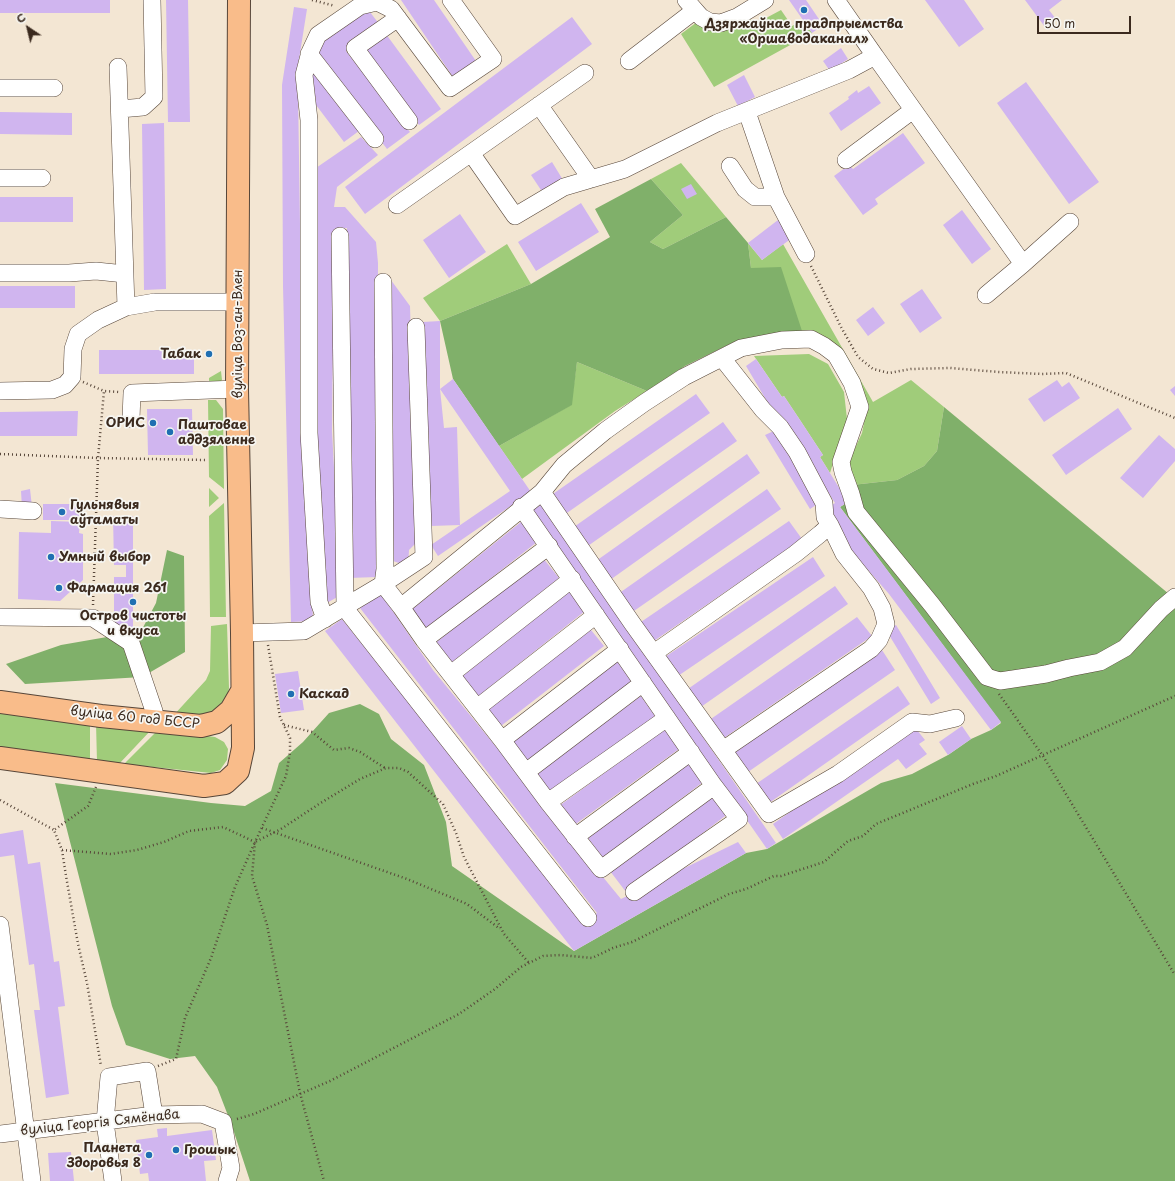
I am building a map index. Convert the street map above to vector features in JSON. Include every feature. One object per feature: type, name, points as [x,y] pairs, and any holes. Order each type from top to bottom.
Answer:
[{"type":"main road","name":"вуліца Воз-ан-Влен","points":[[238,0],[237,389],[242,691]]},
{"type":"main road","name":"вуліца 60 год БССР","points":[[1,699],[101,716],[201,726],[217,722],[230,710],[242,691]]},
{"type":"main road","points":[[0,758],[204,786],[225,783],[238,771],[243,748],[242,691]]},
{"type":"street","points":[[120,108],[143,107],[154,97],[152,0]]},
{"type":"street","points":[[325,618],[319,602],[309,433],[309,120],[304,75],[309,54],[318,35],[360,6],[377,2],[391,9],[450,88],[493,59],[451,0]]},
{"type":"street","points":[[629,61],[690,5],[701,17],[710,22],[720,23],[737,17],[765,0]]},
{"type":"street","points":[[836,0],[1023,264]]},
{"type":"street","points":[[398,18],[355,48],[409,121]]},
{"type":"street","points":[[309,54],[375,139]]},
{"type":"street","points":[[471,153],[515,216],[564,187],[625,169],[717,123],[849,70],[875,56]]},
{"type":"street","points":[[118,67],[126,307]]},
{"type":"street","points":[[397,205],[584,73]]},
{"type":"street","points":[[0,88],[54,88]]},
{"type":"street","points":[[538,105],[591,179]]},
{"type":"street","points":[[846,160],[913,110]]},
{"type":"street","points":[[747,112],[776,197],[806,254]]},
{"type":"street","points":[[730,166],[745,189],[755,197],[776,197]]},
{"type":"street","points":[[0,178],[42,178]]},
{"type":"street","points":[[986,295],[1070,222]]},
{"type":"street","points":[[340,236],[344,606],[588,918]]},
{"type":"street","points":[[0,273],[69,273],[96,271],[125,274]]},
{"type":"street","points":[[383,282],[385,569],[383,584],[424,640],[601,869],[714,786]]},
{"type":"street","points":[[0,391],[52,390],[65,385],[72,377],[73,349],[78,334],[98,320],[126,307],[155,302],[238,302]]},
{"type":"street","points":[[242,634],[304,631],[383,584],[424,557],[416,327]]},
{"type":"street","points":[[401,607],[542,492],[564,465],[605,430],[644,403],[684,377],[741,348],[782,340],[811,339],[836,355],[852,383],[860,408],[841,462],[842,472],[851,494],[856,512],[932,605],[987,677],[1000,681],[1046,674],[1100,662],[1125,648],[1161,609],[1175,597]]},
{"type":"street","points":[[722,358],[763,410],[780,427],[797,452],[824,503],[825,517],[844,554],[870,588],[882,608],[886,624],[879,640],[871,649],[723,750]]},
{"type":"street","points":[[131,419],[132,392],[237,389]]},
{"type":"street","points":[[542,492],[654,653],[769,814],[838,774],[912,722],[930,724],[956,718]]},
{"type":"street","points":[[522,507],[714,786],[739,819],[634,892]]},
{"type":"street","points":[[0,509],[33,511]]},
{"type":"street","points":[[654,653],[795,554],[830,525]]},
{"type":"street","points":[[424,640],[549,546]]},
{"type":"street","points":[[451,674],[572,579]]},
{"type":"street","points":[[477,708],[596,614]]},
{"type":"street","points":[[0,617],[93,618],[131,643],[154,711]]},
{"type":"street","points":[[502,740],[620,649]]},
{"type":"street","points":[[526,772],[643,683]]},
{"type":"street","points":[[548,802],[667,718]]},
{"type":"street","points":[[575,837],[691,752]]},
{"type":"street","points":[[0,925],[32,1181]]},
{"type":"street","points":[[113,1181],[105,1122],[109,1077],[147,1071],[154,1115]]},
{"type":"street","name":"вуліца Георгія Сямёнава","points":[[0,1134],[154,1115],[202,1114],[223,1122]]},
{"type":"street","points":[[223,1122],[230,1168],[227,1181]]},
{"type":"path","points":[[312,0],[335,6],[342,4]]},
{"type":"path","points":[[806,254],[841,327],[858,357],[873,369],[889,373],[911,369],[950,368],[1042,374],[1066,373],[1175,418]]},
{"type":"path","points":[[72,377],[104,391],[132,392]]},
{"type":"path","points":[[93,618],[98,458],[104,391]]},
{"type":"path","points":[[0,454],[206,460]]},
{"type":"path","points":[[147,1071],[176,1058],[185,1018],[211,958],[235,887],[286,776],[290,752],[290,738],[280,717],[265,633]]},
{"type":"path","points":[[987,677],[1043,756],[1175,975]]},
{"type":"path","points":[[223,1122],[254,1114],[330,1081],[459,1014],[495,989],[520,967],[543,956],[561,955],[592,958],[613,948],[632,942],[653,933],[729,894],[746,889],[774,876],[781,876],[824,862],[848,841],[863,836],[876,824],[1043,756],[1175,696]]},
{"type":"path","points":[[284,725],[312,732],[334,750],[350,748],[360,752],[386,768]]},
{"type":"path","points":[[255,842],[274,832],[360,779],[386,768],[399,768],[408,772],[443,804],[464,857],[502,930],[529,963]]},
{"type":"path","points":[[54,830],[88,806],[98,783]]},
{"type":"path","points":[[0,800],[54,830],[62,850],[71,906],[87,983],[102,1069]]},
{"type":"path","points":[[62,850],[111,854],[137,850],[164,842],[189,831],[223,828],[255,842]]},
{"type":"path","points":[[262,828],[407,879],[467,904],[502,930]]},
{"type":"path","points":[[255,842],[252,876],[267,925],[300,1093],[324,1181]]},
{"type":"green space","points":[[781,10],[792,26],[803,20],[812,33],[714,87],[681,34],[697,22],[709,29],[730,30],[750,19],[753,25]]},
{"type":"green space","points":[[681,163],[726,217],[663,249],[650,242],[683,215],[651,179]]},
{"type":"green space","points":[[651,179],[683,215],[650,242],[663,249],[726,217],[748,243],[751,268],[781,267],[803,334],[734,342],[685,366],[647,391],[577,362],[572,405],[499,446],[453,379],[440,321],[531,284],[610,237],[595,209]]},
{"type":"green space","points":[[748,243],[762,260],[783,244],[873,402],[911,380],[944,407],[937,451],[924,466],[897,480],[852,485],[849,461],[862,433],[867,408],[837,348],[803,334],[751,268]]},
{"type":"green space","points":[[507,244],[531,284],[440,321],[423,298]]},
{"type":"green space","points":[[809,354],[828,364],[844,392],[847,419],[830,473],[820,457],[823,455],[784,396],[782,397],[754,356]]},
{"type":"green space","points":[[577,362],[647,391],[615,411],[522,479],[499,446],[571,405]]},
{"type":"green space","points":[[221,371],[222,380],[217,385],[209,385],[209,378]]},
{"type":"green space","points":[[208,400],[216,400],[223,409],[224,489],[209,477]]},
{"type":"green space","points":[[944,407],[1175,599],[1175,1181],[250,1181],[232,1126],[217,1087],[195,1056],[170,1059],[126,1045],[112,1006],[55,783],[245,806],[271,791],[279,763],[303,742],[329,713],[360,704],[379,714],[391,739],[424,765],[446,822],[452,866],[574,951],[746,853],[767,849],[881,783],[912,774],[948,755],[971,739],[991,730],[1001,723],[840,507],[848,502],[852,485],[897,480],[924,466],[937,451]]},
{"type":"green space","points":[[209,488],[219,498],[209,507]]},
{"type":"green space","points":[[224,503],[226,617],[210,617],[209,516]]},
{"type":"green space","points":[[167,550],[184,556],[185,652],[142,677],[25,684],[6,664],[61,645],[107,637],[139,635],[156,603]]},
{"type":"green space","points":[[227,624],[229,688],[227,701],[214,717],[172,717],[206,680],[210,671],[211,626]]},
{"type":"green space","points":[[0,709],[90,722],[90,760],[0,749]]},
{"type":"green space","points":[[96,723],[152,729],[119,764],[97,762]]},
{"type":"green space","points":[[158,730],[215,737],[224,742],[228,749],[227,760],[220,770],[211,773],[124,764]]},
{"type":"building","points":[[0,0],[110,0],[110,13],[0,13]]},
{"type":"building","points":[[166,0],[188,0],[190,122],[168,122]]},
{"type":"building","points":[[401,0],[434,0],[478,64],[455,80]]},
{"type":"building","name":"Дзяржаўнае прадпрыемства «Оршаводаканал»","points":[[789,0],[806,0],[823,25],[812,33]]},
{"type":"building","points":[[925,0],[964,0],[984,29],[959,47]]},
{"type":"building","points":[[1025,0],[1062,0],[1049,10],[1056,19],[1045,27]]},
{"type":"building","points":[[294,7],[307,9],[297,72],[302,357],[313,621],[291,622],[283,286],[282,85]]},
{"type":"building","points":[[366,7],[380,25],[346,51],[410,132],[387,149],[313,52],[333,30]]},
{"type":"building","points":[[572,17],[592,44],[365,214],[345,187]]},
{"type":"building","points":[[383,30],[441,109],[419,125],[362,46]]},
{"type":"building","points":[[841,48],[848,59],[830,71],[823,61]]},
{"type":"building","points":[[318,67],[363,128],[344,142],[313,101],[316,98],[309,89],[314,85],[306,75]]},
{"type":"building","points":[[744,75],[755,97],[738,106],[727,85]]},
{"type":"building","points":[[1026,82],[1099,182],[1069,204],[997,103]]},
{"type":"building","points":[[869,86],[881,103],[841,131],[829,113],[849,99],[848,97],[857,90],[858,93]]},
{"type":"building","points":[[0,112],[72,113],[72,135],[0,134]]},
{"type":"building","points":[[164,123],[166,289],[144,290],[142,124]]},
{"type":"building","points":[[903,133],[925,163],[875,199],[878,204],[863,215],[834,176],[849,165],[853,169]]},
{"type":"building","points":[[361,137],[378,155],[337,187],[334,207],[345,207],[376,242],[378,263],[377,577],[349,578],[347,228],[334,229],[332,431],[341,595],[325,604],[314,434],[313,170]]},
{"type":"building","points":[[552,162],[563,180],[543,193],[531,175]]},
{"type":"building","points":[[691,184],[697,194],[687,199],[681,189]]},
{"type":"building","points":[[0,197],[73,197],[73,222],[0,222]]},
{"type":"building","points":[[581,203],[599,232],[536,271],[518,242]]},
{"type":"building","points":[[962,210],[991,249],[972,264],[943,225]]},
{"type":"building","points":[[460,214],[486,252],[449,278],[423,240]]},
{"type":"building","points":[[778,220],[792,238],[762,260],[748,243]]},
{"type":"building","points":[[388,276],[410,306],[417,542],[409,550],[408,566],[393,561]]},
{"type":"building","points":[[0,286],[75,286],[75,308],[0,308]]},
{"type":"building","points":[[922,289],[942,318],[920,333],[900,304]]},
{"type":"building","points":[[873,307],[885,323],[868,336],[856,320]]},
{"type":"building","points":[[440,321],[440,389],[444,428],[457,427],[460,525],[431,526],[423,322]]},
{"type":"building","points":[[99,350],[194,350],[194,374],[99,374]]},
{"type":"building","points":[[756,359],[782,397],[784,396],[823,455],[820,457],[848,502],[840,507],[1001,722],[991,730],[889,594],[853,553],[827,508],[835,503],[809,463],[787,423],[768,403],[746,366]]},
{"type":"building","points":[[453,379],[531,492],[438,556],[431,545],[510,491],[440,389]]},
{"type":"building","points":[[1057,380],[1062,387],[1069,382],[1080,398],[1044,422],[1028,399]]},
{"type":"building","points":[[1175,386],[1175,396],[1170,390]]},
{"type":"building","points":[[696,394],[710,413],[564,515],[550,496]]},
{"type":"building","points":[[1118,408],[1132,429],[1066,475],[1052,455]]},
{"type":"building","name":"Паштовае аддзяленне","points":[[147,409],[192,409],[193,455],[148,455]]},
{"type":"building","points":[[78,411],[77,436],[0,436],[0,412]]},
{"type":"building","points":[[723,422],[737,441],[585,548],[571,529]]},
{"type":"building","points":[[776,430],[819,503],[810,509],[765,435]]},
{"type":"building","points":[[1159,435],[1175,449],[1175,461],[1143,498],[1120,478]]},
{"type":"building","points":[[747,454],[760,473],[610,580],[596,561]]},
{"type":"building","points":[[30,489],[32,507],[22,508],[21,491]]},
{"type":"building","points":[[767,489],[781,509],[631,613],[618,594]]},
{"type":"building","name":"Гульнявыя аўтаматы","points":[[43,504],[81,504],[81,520],[43,520]]},
{"type":"building","points":[[542,504],[776,843],[767,849],[531,511]]},
{"type":"building","points":[[113,516],[133,516],[133,627],[114,627],[114,577],[126,577],[126,565],[114,565]]},
{"type":"building","name":"Умный выбор","points":[[51,521],[80,522],[79,533],[83,534],[83,580],[60,601],[18,599],[19,532],[51,533]]},
{"type":"building","points":[[789,521],[802,539],[651,643],[638,624]]},
{"type":"building","points":[[521,522],[537,542],[425,630],[410,611]]},
{"type":"building","points":[[813,557],[825,576],[675,678],[662,659]]},
{"type":"building","points":[[543,558],[559,578],[450,664],[434,644]]},
{"type":"building","points":[[835,586],[848,604],[698,709],[685,691]]},
{"type":"building","points":[[570,591],[585,611],[476,698],[460,678]]},
{"type":"building","points":[[381,594],[433,670],[621,899],[738,842],[746,853],[574,951],[325,631],[342,619],[584,923],[597,913],[360,608]]},
{"type":"building","points":[[857,617],[872,636],[721,740],[708,721]]},
{"type":"building","points":[[896,625],[940,698],[931,704],[886,630]]},
{"type":"building","points":[[591,630],[604,646],[497,729],[484,711]]},
{"type":"building","points":[[882,650],[895,670],[748,772],[734,753]]},
{"type":"building","points":[[616,660],[632,681],[527,762],[511,741]]},
{"type":"building","points":[[298,671],[304,710],[281,713],[275,674]]},
{"type":"building","points":[[898,686],[910,704],[769,803],[756,784]]},
{"type":"building","points":[[641,696],[655,716],[547,795],[533,775]]},
{"type":"building","points":[[913,725],[925,740],[919,744],[927,754],[906,769],[898,759],[783,839],[773,824]]},
{"type":"building","points":[[962,726],[971,739],[948,755],[939,742]]},
{"type":"building","points":[[665,729],[679,749],[573,826],[559,806]]},
{"type":"building","points":[[688,762],[703,782],[603,858],[588,838]]},
{"type":"building","points":[[713,793],[729,813],[626,892],[610,871]]},
{"type":"building","points":[[23,830],[28,864],[40,862],[54,962],[59,961],[65,1006],[58,1007],[69,1094],[46,1098],[34,1010],[40,1010],[34,964],[29,965],[14,855],[0,857],[0,834]]},
{"type":"building","name":"Грошык","points":[[167,1128],[167,1136],[212,1130],[216,1160],[204,1161],[206,1181],[149,1181],[148,1173],[140,1174],[136,1140],[158,1137],[157,1129]]},
{"type":"building","points":[[71,1152],[74,1181],[50,1181],[48,1153]]},
{"type":"place","name":"Дзяржаўнае прадпрыемства «Оршаводаканал»","points":[[804,10]]},
{"type":"place","name":"Табак","points":[[209,354]]},
{"type":"place","name":"ОРИС","points":[[153,423]]},
{"type":"place","name":"Паштовае аддзяленне","points":[[170,432]]},
{"type":"place","name":"Гульнявыя аўтаматы","points":[[62,512]]},
{"type":"place","name":"Умный выбор","points":[[51,557]]},
{"type":"place","name":"Фармация 261","points":[[59,588]]},
{"type":"place","name":"Остров чистоты и вкуса","points":[[133,602]]},
{"type":"place","name":"Каскад","points":[[291,694]]},
{"type":"place","name":"Грошык","points":[[176,1150]]},
{"type":"place","name":"Планета Здоровья 8","points":[[149,1155]]}]
